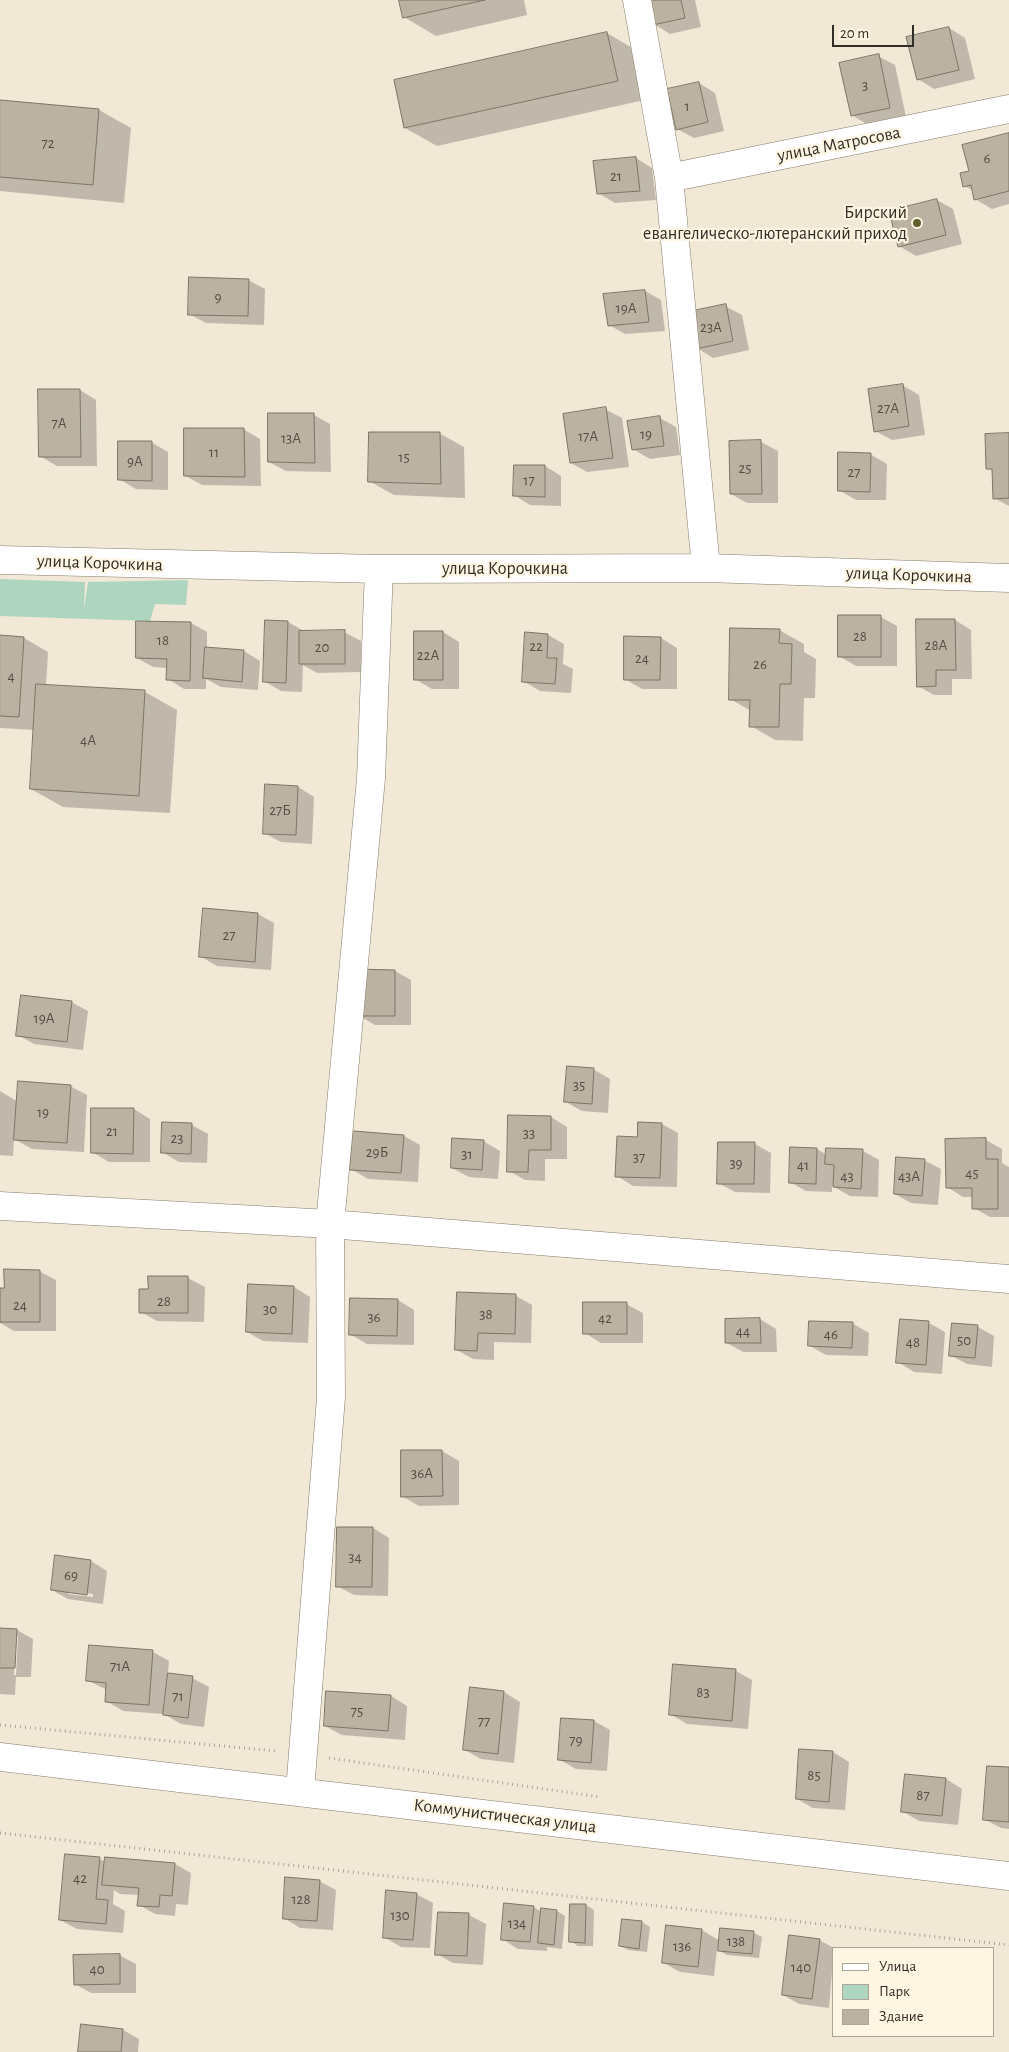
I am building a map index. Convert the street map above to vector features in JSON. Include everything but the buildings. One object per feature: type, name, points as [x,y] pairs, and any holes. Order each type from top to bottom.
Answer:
[{"type":"street","points":[[637,0],[669,178],[706,568]]},
{"type":"street","name":"улица Матросова","points":[[669,178],[1009,109]]},
{"type":"street","name":"улица Корочкина","points":[[0,560],[378,569],[706,568],[1009,578]]},
{"type":"street","points":[[300,1791],[331,1397],[330,1224],[371,778],[378,569]]},
{"type":"street","points":[[0,1206],[330,1224],[1009,1279]]},
{"type":"street","name":"Коммунистическая улица","points":[[0,1757],[1009,1876]]},
{"type":"path","points":[[0,1725],[303,1754],[609,1799]]},
{"type":"path","points":[[0,1833],[1009,1945]]},
{"type":"green space","points":[[0,579],[85,582],[84,610],[88,582],[188,580],[186,605],[155,604],[150,621],[0,616]]},
{"type":"place","name":"Бирский евангелическо-лютеранский приход","points":[[917,223]]}]
